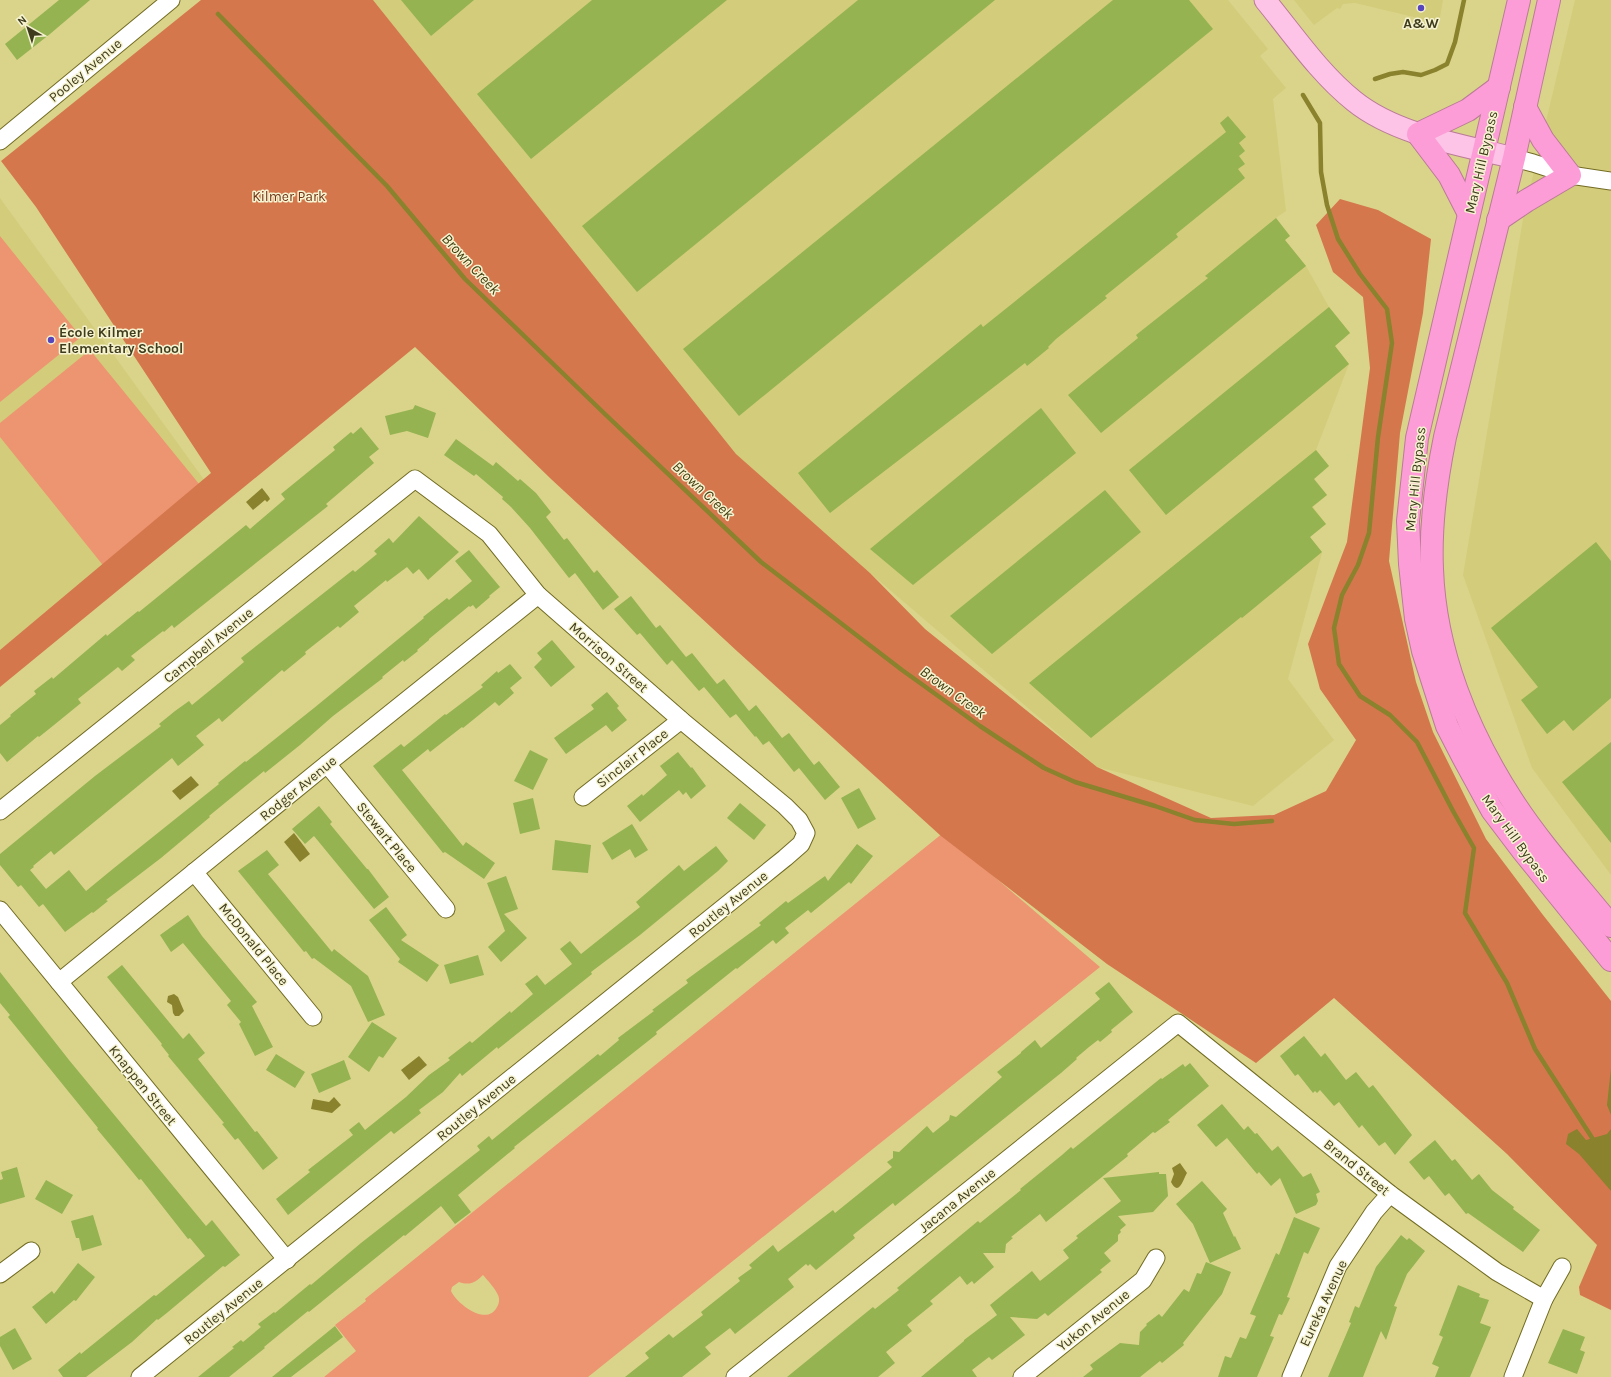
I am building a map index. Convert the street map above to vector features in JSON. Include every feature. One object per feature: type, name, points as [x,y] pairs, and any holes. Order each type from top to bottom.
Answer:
[{"type":"highway","name":"Mary Hill Bypass","points":[[1519,0],[1416,438],[1408,521],[1410,564],[1416,619],[1423,651],[1447,726],[1492,810],[1611,960]]},
{"type":"highway","name":"Mary Hill Bypass","points":[[1550,0],[1514,158],[1444,437],[1437,476],[1432,526],[1432,570],[1437,617],[1445,650],[1468,720],[1483,752],[1512,801],[1542,841],[1611,926]]},
{"type":"highway","points":[[1469,214],[1449,175],[1418,134],[1468,110],[1499,87]]},
{"type":"highway","points":[[1498,220],[1526,201],[1570,175],[1543,140],[1525,107]]},
{"type":"main road","points":[[1265,0],[1324,73],[1350,98],[1378,116],[1418,134],[1514,158]]},
{"type":"street","name":"Pooley Avenue","points":[[0,141],[171,0]]},
{"type":"street","points":[[1514,158],[1570,175],[1611,181]]},
{"type":"street","name":"Morrison Street","points":[[415,479],[489,534],[538,595],[681,720],[796,816],[806,833]]},
{"type":"street","name":"Campbell Avenue","points":[[0,811],[415,479]]},
{"type":"street","name":"Rodger Avenue","points":[[59,982],[538,595]]},
{"type":"street","name":"Sinclair Place","points":[[583,797],[681,720]]},
{"type":"street","name":"Stewart Place","points":[[327,764],[446,909]]},
{"type":"street","name":"Routley Avenue","points":[[140,1377],[785,858],[801,844],[806,833]]},
{"type":"street","name":"McDonald Place","points":[[194,872],[314,1017]]},
{"type":"street","name":"Knappen Street","points":[[0,910],[6,929],[59,982],[287,1260]]},
{"type":"street","name":"Brand Street","points":[[1178,1023],[1390,1194],[1497,1272],[1544,1299]]},
{"type":"street","name":"Jacana Avenue","points":[[735,1377],[1178,1023]]},
{"type":"street","name":"Eureka Avenue","points":[[1291,1377],[1338,1266],[1374,1212],[1390,1194]]},
{"type":"street","points":[[0,1274],[31,1251]]},
{"type":"street","name":"Yukon Avenue","points":[[1022,1377],[1143,1280],[1156,1258]]},
{"type":"street","points":[[1513,1377],[1544,1299],[1562,1267]]},
{"type":"shaded area","points":[[373,0],[1228,0],[1268,49],[1260,56],[1286,88],[1273,99],[1286,211],[1276,218],[1290,236],[1285,240],[1306,266],[1329,307],[1350,333],[1335,346],[1349,364],[1316,450],[1329,466],[1314,479],[1327,495],[1313,507],[1326,524],[1310,537],[1322,553],[1288,679],[1334,740],[1253,806],[1097,767],[870,573],[736,454]]},
{"type":"shaded area","points":[[1294,0],[1443,0],[1439,23],[1355,3],[1343,4],[1340,9],[1337,8],[1314,25]]},
{"type":"shaded area","points":[[1575,0],[1611,0],[1611,875],[1532,768],[1463,575],[1524,213]]},
{"type":"shaded area","name":"École Kilmer Elementary School","points":[[0,198],[205,481],[0,650]]},
{"type":"shaded area","points":[[0,236],[81,337],[0,402]]},
{"type":"shaded area","points":[[90,350],[208,495],[110,574],[0,437],[0,423]]},
{"type":"shaded area","points":[[262,488],[270,499],[267,502],[265,500],[253,510],[246,502]]},
{"type":"shaded area","points":[[191,776],[199,785],[180,800],[172,791]]},
{"type":"shaded area","points":[[294,833],[310,854],[300,862],[284,842]]},
{"type":"shaded area","points":[[943,833],[1100,967],[588,1377],[324,1377],[356,1351],[335,1325],[366,1301],[365,1299]],"holes":[[[483,1275],[495,1290],[499,1300],[498,1306],[492,1313],[486,1315],[472,1311],[466,1307],[459,1302],[451,1291],[452,1287],[459,1282],[466,1284],[470,1283],[478,1280]]]},
{"type":"shaded area","points":[[174,994],[178,997],[184,1011],[179,1016],[175,1016],[172,1005],[167,1002],[168,996]]},
{"type":"shaded area","points":[[419,1056],[427,1065],[409,1080],[401,1070]]},
{"type":"shaded area","points":[[1611,1068],[1611,1115],[1607,1105]]},
{"type":"shaded area","points":[[334,1097],[341,1105],[332,1113],[311,1109],[313,1099],[329,1102]]},
{"type":"shaded area","points":[[1577,1129],[1586,1140],[1607,1134],[1611,1129],[1611,1191],[1579,1154],[1566,1144],[1568,1134]]},
{"type":"shaded area","points":[[1180,1163],[1187,1173],[1181,1185],[1176,1188],[1171,1182],[1174,1174],[1172,1168]]},
{"type":"green space","name":"Kilmer Park","points":[[201,0],[373,0],[736,454],[870,573],[925,629],[1097,767],[1211,818],[1274,815],[1326,791],[1356,740],[1320,689],[1308,644],[1347,542],[1370,368],[1363,297],[1333,272],[1316,225],[1340,199],[1378,210],[1431,239],[1423,313],[1400,433],[1389,561],[1416,682],[1433,732],[1486,839],[1543,915],[1611,1001],[1611,1310],[1580,1295],[1579,1287],[1597,1245],[1507,1154],[1334,998],[1256,1063],[1107,964],[941,836],[738,652],[551,479],[415,347],[0,687],[0,650],[211,473],[36,207],[1,161]]},
{"type":"building","points":[[59,0],[90,0],[17,60],[5,44]]},
{"type":"building","points":[[401,0],[474,0],[431,36]]},
{"type":"building","points":[[592,0],[727,0],[531,159],[477,94]]},
{"type":"building","points":[[858,0],[995,0],[637,292],[582,226]]},
{"type":"building","points":[[1113,0],[1189,0],[1213,29],[739,416],[683,349]]},
{"type":"building","points":[[1228,116],[1246,137],[1239,143],[1245,151],[1239,156],[1245,164],[1238,169],[1245,178],[1176,234],[1178,237],[1105,296],[1107,298],[1056,339],[1048,347],[1049,348],[1027,366],[1025,363],[830,513],[798,473],[981,324],[983,327],[1226,132],[1220,123]]},
{"type":"building","points":[[1276,218],[1290,236],[1285,240],[1306,266],[1101,433],[1068,395],[1138,338],[1136,335],[1208,278],[1205,276]]},
{"type":"building","points":[[1329,307],[1350,333],[1335,346],[1349,364],[1166,515],[1129,470]]},
{"type":"building","points":[[415,405],[436,413],[428,438],[407,431],[390,435],[385,416],[413,409]]},
{"type":"building","points":[[1041,408],[1076,453],[913,585],[870,549]]},
{"type":"building","points":[[361,427],[379,449],[369,457],[374,463],[326,504],[328,506],[174,628],[172,625],[131,656],[135,660],[122,671],[118,667],[78,699],[81,703],[7,762],[0,753],[0,725],[36,694],[34,691],[52,677],[53,679],[106,634],[107,636],[138,611],[139,612],[246,525],[250,529],[285,499],[281,494],[335,450],[333,447],[351,432],[353,434]]},
{"type":"building","points":[[456,439],[493,466],[496,462],[518,481],[520,479],[536,493],[551,512],[546,517],[564,540],[567,538],[594,573],[597,570],[619,597],[603,610],[575,573],[569,578],[530,528],[502,499],[503,497],[476,474],[474,476],[444,455]]},
{"type":"building","points":[[1316,450],[1329,466],[1314,479],[1327,495],[1312,507],[1326,524],[1310,537],[1322,552],[1242,618],[1241,617],[1091,738],[1029,683]]},
{"type":"building","points":[[1105,490],[1141,532],[992,654],[950,616]]},
{"type":"building","points":[[419,516],[459,552],[428,580],[419,569],[413,574],[407,567],[387,582],[386,580],[354,606],[359,612],[340,628],[338,626],[305,652],[306,654],[284,672],[282,670],[222,722],[219,718],[196,736],[204,745],[178,766],[172,758],[54,855],[51,851],[30,870],[46,889],[69,870],[86,891],[219,784],[218,783],[245,761],[246,762],[314,708],[424,618],[423,617],[447,598],[449,600],[472,581],[455,561],[469,550],[500,587],[476,609],[473,605],[470,607],[469,606],[429,639],[417,650],[418,651],[404,662],[403,660],[382,677],[383,678],[333,716],[265,773],[264,771],[161,858],[106,900],[108,901],[93,913],[92,912],[65,932],[43,904],[39,907],[21,885],[18,887],[0,865],[0,854],[95,776],[161,726],[159,724],[175,711],[189,701],[192,705],[244,662],[241,658],[353,570],[355,572],[377,554],[374,551],[389,538],[393,543]]},
{"type":"building","points":[[1596,542],[1611,561],[1611,698],[1573,731],[1564,720],[1547,734],[1521,700],[1538,687],[1491,628]]},
{"type":"building","points":[[631,596],[656,628],[660,625],[686,657],[692,653],[717,684],[724,679],[749,711],[756,705],[782,738],[789,733],[814,765],[819,761],[840,787],[825,800],[799,768],[794,772],[769,741],[763,745],[736,714],[730,718],[704,687],[699,691],[672,660],[667,665],[640,633],[637,635],[614,609]]},
{"type":"building","points":[[552,640],[575,667],[551,687],[534,667],[542,659],[537,653]]},
{"type":"building","points":[[510,664],[522,678],[510,688],[514,693],[499,706],[495,702],[463,728],[462,727],[430,752],[428,749],[402,770],[463,846],[466,842],[495,863],[484,879],[445,852],[443,853],[373,766],[401,744],[404,747],[445,714],[446,715],[483,687],[481,685],[497,671],[498,673]]},
{"type":"building","points":[[607,692],[619,706],[617,708],[627,720],[612,732],[606,725],[566,754],[554,738],[594,709],[591,705]]},
{"type":"building","points":[[1611,742],[1611,843],[1562,782]]},
{"type":"building","points":[[530,750],[548,759],[533,790],[514,781]]},
{"type":"building","points":[[678,752],[691,768],[692,767],[706,786],[691,799],[686,792],[683,795],[679,790],[640,822],[627,806],[642,794],[643,796],[667,775],[660,766]]},
{"type":"building","points":[[859,788],[876,819],[858,829],[841,798]]},
{"type":"building","points":[[533,798],[540,829],[520,834],[513,803]]},
{"type":"building","points":[[740,803],[766,825],[754,840],[727,818]]},
{"type":"building","points":[[319,806],[332,822],[330,824],[368,869],[389,897],[374,909],[314,836],[305,844],[292,829]]},
{"type":"building","points":[[632,824],[648,850],[635,858],[630,849],[612,860],[602,843]]},
{"type":"building","points":[[555,840],[591,845],[588,873],[552,870]]},
{"type":"building","points":[[857,844],[873,856],[851,884],[849,882],[811,913],[808,910],[785,928],[789,933],[776,944],[773,940],[737,969],[736,968],[656,1032],[657,1034],[514,1147],[515,1148],[458,1195],[471,1212],[455,1224],[441,1206],[309,1312],[308,1311],[229,1377],[198,1377],[234,1348],[232,1347],[241,1340],[243,1342],[261,1327],[258,1324],[274,1312],[275,1313],[310,1284],[311,1285],[361,1243],[480,1150],[477,1146],[489,1136],[492,1140],[598,1054],[600,1056],[619,1040],[618,1038],[688,983],[686,980],[761,925],[759,923],[786,901],[788,903],[825,876],[828,881]]},
{"type":"building","points":[[716,846],[728,861],[718,871],[640,935],[591,972],[592,974],[498,1049],[497,1047],[462,1076],[460,1073],[443,1092],[419,1110],[421,1113],[394,1134],[391,1131],[288,1215],[276,1199],[310,1172],[308,1170],[353,1135],[349,1130],[359,1122],[365,1130],[406,1097],[429,1075],[450,1060],[448,1058],[470,1041],[472,1043],[510,1011],[511,1013],[533,994],[525,984],[537,975],[545,985],[572,964],[560,949],[570,941],[581,954],[640,907],[636,902],[679,865],[684,871]]},
{"type":"building","points":[[267,850],[279,865],[268,874],[332,952],[334,949],[368,976],[385,1015],[368,1022],[351,986],[314,958],[312,959],[306,951],[304,952],[238,871]]},
{"type":"building","points":[[506,876],[518,909],[504,914],[527,938],[501,962],[488,947],[505,931],[487,883]]},
{"type":"building","points":[[386,907],[407,935],[401,940],[439,965],[427,982],[398,962],[400,959],[369,920]]},
{"type":"building","points":[[188,915],[202,936],[257,1002],[252,1006],[273,1047],[255,1056],[239,1024],[241,1022],[227,1005],[231,1001],[183,943],[171,952],[160,935]]},
{"type":"building","points":[[478,955],[484,975],[450,984],[444,965]]},
{"type":"building","points":[[122,965],[183,1039],[189,1033],[205,1053],[198,1059],[255,1132],[257,1131],[278,1158],[263,1170],[238,1138],[235,1140],[222,1124],[224,1123],[168,1056],[169,1055],[161,1045],[162,1044],[107,977]]},
{"type":"building","points":[[0,972],[69,1060],[206,1226],[212,1220],[240,1255],[225,1267],[223,1266],[168,1312],[158,1320],[157,1319],[132,1342],[86,1377],[63,1377],[58,1370],[80,1352],[81,1354],[154,1295],[156,1296],[205,1256],[190,1238],[188,1239],[141,1179],[139,1180],[8,1017],[10,1015],[0,1003]]},
{"type":"building","points":[[1109,982],[1133,1012],[1111,1030],[1112,1032],[1100,1042],[1098,1040],[1089,1047],[1061,1073],[895,1206],[893,1203],[853,1235],[855,1238],[816,1270],[810,1264],[808,1266],[806,1264],[788,1279],[794,1287],[735,1334],[730,1328],[705,1347],[711,1354],[682,1377],[625,1377],[649,1358],[645,1353],[669,1334],[673,1338],[703,1315],[701,1312],[740,1281],[738,1278],[752,1268],[749,1265],[773,1245],[778,1252],[833,1210],[835,1213],[892,1167],[887,1162],[893,1158],[893,1151],[899,1152],[927,1126],[933,1133],[949,1120],[950,1115],[956,1117],[1002,1077],[997,1072],[1035,1040],[1041,1048],[1100,999],[1095,993]]},
{"type":"building","points":[[372,1022],[397,1038],[383,1058],[379,1056],[369,1072],[348,1057]]},
{"type":"building","points":[[1304,1036],[1321,1057],[1325,1053],[1346,1080],[1356,1072],[1369,1088],[1373,1085],[1412,1135],[1395,1155],[1385,1142],[1379,1146],[1362,1125],[1359,1128],[1339,1102],[1334,1106],[1320,1090],[1317,1093],[1315,1091],[1313,1093],[1298,1074],[1295,1076],[1280,1056]]},
{"type":"building","points":[[276,1054],[305,1072],[295,1088],[266,1070]]},
{"type":"building","points":[[344,1060],[351,1079],[319,1093],[311,1074]]},
{"type":"building","points":[[1190,1063],[1209,1086],[1168,1120],[1170,1122],[1155,1133],[1153,1132],[1127,1154],[1128,1156],[1046,1222],[1040,1214],[1011,1237],[1013,1238],[1006,1244],[1005,1253],[983,1253],[994,1267],[974,1284],[972,1281],[967,1285],[960,1276],[930,1301],[933,1304],[907,1325],[912,1331],[886,1352],[895,1363],[878,1377],[787,1377],[873,1307],[875,1309],[899,1290],[897,1288],[978,1221],[980,1223],[1021,1190],[1020,1189],[1071,1147],[1073,1149],[1161,1078],[1162,1079],[1183,1064],[1185,1067]]},
{"type":"building","points":[[1222,1104],[1244,1130],[1248,1126],[1255,1134],[1257,1133],[1272,1151],[1278,1146],[1303,1177],[1311,1173],[1320,1192],[1316,1194],[1318,1201],[1316,1205],[1296,1214],[1280,1178],[1271,1186],[1259,1172],[1257,1174],[1227,1138],[1216,1147],[1197,1125]]},
{"type":"building","points":[[1435,1140],[1452,1161],[1455,1159],[1472,1180],[1479,1174],[1492,1190],[1540,1230],[1523,1252],[1468,1213],[1466,1214],[1449,1193],[1445,1196],[1429,1176],[1424,1180],[1409,1162]]},
{"type":"building","points":[[17,1167],[25,1197],[0,1204],[0,1180],[3,1179],[1,1172]]},
{"type":"building","points":[[1159,1172],[1159,1174],[1166,1174],[1168,1196],[1153,1212],[1118,1216],[1126,1225],[1120,1230],[1121,1232],[1118,1235],[1118,1241],[1104,1253],[1111,1261],[1100,1270],[1102,1272],[1048,1316],[1045,1313],[1037,1319],[1010,1317],[1025,1335],[992,1360],[989,1357],[972,1370],[977,1377],[921,1377],[964,1340],[997,1315],[990,1305],[1032,1271],[1040,1281],[1069,1258],[1063,1250],[1078,1238],[1076,1236],[1121,1201],[1103,1178]]},
{"type":"building","points":[[46,1180],[73,1195],[62,1214],[35,1199]]},
{"type":"building","points":[[1202,1181],[1227,1209],[1223,1213],[1241,1249],[1210,1263],[1193,1224],[1176,1204]]},
{"type":"building","points":[[93,1215],[102,1245],[82,1251],[79,1238],[76,1238],[71,1221]]},
{"type":"building","points":[[1294,1217],[1320,1228],[1308,1254],[1304,1252],[1287,1297],[1290,1298],[1282,1315],[1279,1314],[1270,1336],[1274,1337],[1257,1377],[1218,1377],[1225,1356],[1231,1358],[1240,1337],[1246,1339],[1256,1316],[1250,1314],[1276,1253],[1279,1255]]},
{"type":"building","points":[[1401,1235],[1407,1240],[1409,1238],[1425,1251],[1407,1274],[1394,1306],[1397,1307],[1386,1340],[1381,1331],[1363,1377],[1328,1377],[1351,1323],[1349,1322],[1355,1306],[1359,1308],[1376,1267]]},
{"type":"building","points":[[1206,1262],[1231,1272],[1222,1294],[1183,1343],[1184,1345],[1162,1363],[1160,1361],[1140,1377],[1083,1377],[1093,1369],[1090,1365],[1120,1343],[1139,1345],[1140,1332],[1147,1325],[1146,1324],[1159,1314],[1162,1317],[1184,1289],[1189,1292],[1197,1273],[1201,1274]]},
{"type":"building","points":[[78,1263],[95,1277],[76,1301],[74,1300],[46,1324],[32,1307],[52,1291],[54,1294]]},
{"type":"building","points":[[1458,1285],[1480,1294],[1479,1297],[1489,1300],[1480,1323],[1491,1327],[1470,1377],[1435,1377],[1439,1367],[1432,1364],[1443,1337],[1439,1335]]},
{"type":"building","points":[[335,1326],[343,1337],[291,1377],[272,1377]]},
{"type":"building","points":[[15,1328],[32,1359],[13,1370],[0,1346],[0,1337]]},
{"type":"building","points":[[1563,1329],[1585,1337],[1580,1350],[1585,1352],[1577,1374],[1548,1363]]},
{"type":"waterway","points":[[1375,79],[1390,74],[1403,72],[1421,75],[1447,64],[1455,42],[1464,0]]},
{"type":"waterway","name":"Brown Creek","points":[[218,14],[387,186],[465,279],[607,416],[761,562],[902,670],[980,726],[1044,768],[1075,782],[1155,806],[1195,820],[1234,824],[1272,821]]},
{"type":"waterway","points":[[1303,95],[1320,123],[1321,172],[1327,205],[1338,239],[1360,274],[1387,309],[1392,343],[1378,437],[1369,533],[1358,565],[1342,595],[1334,628],[1339,664],[1360,696],[1390,715],[1417,742],[1474,848],[1465,913],[1507,983],[1535,1049],[1596,1144]]},
{"type":"place","name":"A&W","points":[[1421,8]]},
{"type":"place","name":"École Kilmer Elementary School","points":[[51,340]]}]
